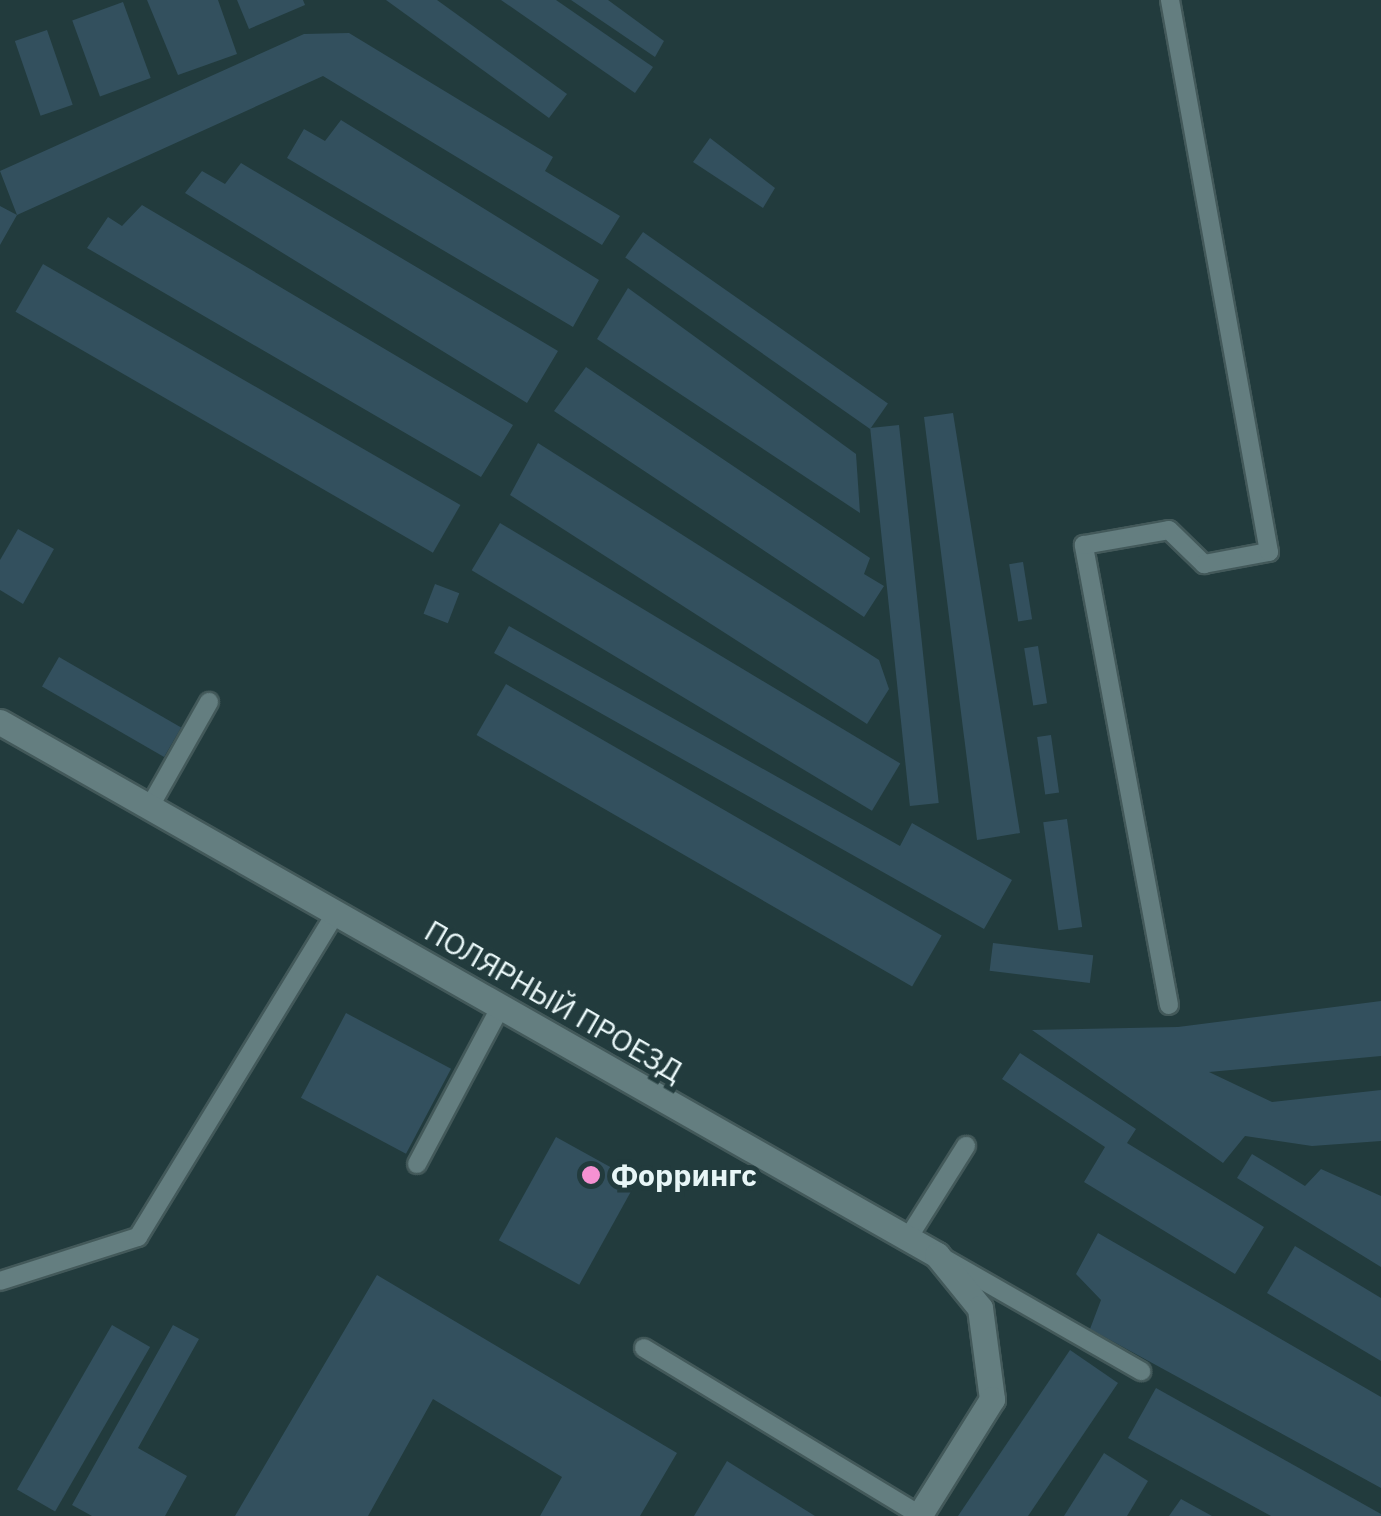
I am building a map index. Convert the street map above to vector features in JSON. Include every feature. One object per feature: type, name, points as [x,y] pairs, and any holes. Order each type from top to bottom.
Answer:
[{"type":"street","name":"ПОЛЯРНЫЙ ПРОЕЗД","points":[[0,722],[938,1255],[980,1308],[992,1399],[919,1516]]},
{"type":"lane","points":[[1170,0],[1269,552],[1204,564],[1169,530],[1084,544],[1170,1006]]},
{"type":"lane","points":[[149,808],[209,702]]},
{"type":"lane","points":[[0,1281],[138,1237],[335,914]]},
{"type":"lane","points":[[418,1164],[500,1008]]},
{"type":"lane","points":[[908,1238],[966,1146]]},
{"type":"lane","points":[[938,1255],[1142,1372]]},
{"type":"lane","points":[[644,1348],[919,1516]]},
{"type":"building","points":[[147,0],[218,0],[237,54],[178,75]]},
{"type":"building","points":[[237,0],[303,0],[305,5],[249,29]]},
{"type":"building","points":[[386,0],[437,0],[567,94],[549,118]]},
{"type":"building","points":[[501,0],[556,0],[653,67],[635,93]]},
{"type":"building","points":[[571,0],[608,0],[664,41],[655,57]]},
{"type":"building","points":[[123,2],[151,78],[100,97],[72,20]]},
{"type":"building","points":[[47,30],[73,105],[41,116],[15,41]]},
{"type":"building","points":[[349,33],[553,157],[545,171],[620,216],[602,245],[323,76],[17,215],[0,171],[304,34]]},
{"type":"building","points":[[341,120],[599,280],[573,327],[287,158],[304,129],[325,141]]},
{"type":"building","points":[[710,138],[775,188],[763,208],[693,162]]},
{"type":"building","points":[[241,163],[558,351],[527,403],[185,193],[202,171],[225,184]]},
{"type":"building","points":[[142,205],[513,425],[481,477],[87,248],[108,217],[122,226]]},
{"type":"building","points":[[0,206],[17,215],[0,245]]},
{"type":"building","points":[[643,232],[888,403],[870,429],[625,257]]},
{"type":"building","points":[[43,264],[460,505],[433,553],[16,312]]},
{"type":"building","points":[[628,288],[856,454],[860,513],[597,339]]},
{"type":"building","points":[[586,367],[870,558],[864,574],[884,586],[864,617],[554,411]]},
{"type":"building","points":[[953,413],[1020,833],[977,840],[924,417]]},
{"type":"building","points":[[899,425],[939,803],[910,806],[870,428]]},
{"type":"building","points":[[538,443],[879,660],[889,689],[867,724],[510,495]]},
{"type":"building","points":[[500,523],[900,764],[872,811],[472,570]]},
{"type":"building","points":[[18,529],[54,549],[23,604],[0,590],[0,560]]},
{"type":"building","points":[[1023,562],[1032,619],[1018,621],[1009,564]]},
{"type":"building","points":[[435,584],[459,593],[448,623],[424,614]]},
{"type":"building","points":[[509,626],[900,846],[912,823],[1012,880],[984,929],[494,653]]},
{"type":"building","points":[[1038,646],[1047,703],[1033,705],[1024,648]]},
{"type":"building","points":[[59,657],[181,728],[164,757],[42,686]]},
{"type":"building","points":[[506,684],[942,936],[912,987],[476,735]]},
{"type":"building","points":[[1051,735],[1059,792],[1045,794],[1037,737]]},
{"type":"building","points":[[1067,819],[1082,927],[1058,930],[1043,822]]},
{"type":"building","points":[[993,943],[1093,955],[1090,983],[990,971]]},
{"type":"building","points":[[1381,1001],[1381,1056],[1209,1072],[1272,1102],[1381,1090],[1381,1141],[1312,1146],[1245,1136],[1223,1163],[1032,1030],[1178,1027]]},
{"type":"building","points":[[346,1013],[451,1069],[406,1154],[301,1098]]},
{"type":"building","points":[[1020,1053],[1136,1129],[1127,1143],[1264,1227],[1235,1274],[1084,1182],[1105,1147],[1002,1079]]},
{"type":"building","points":[[556,1137],[636,1182],[579,1285],[499,1240]]},
{"type":"building","points":[[1252,1154],[1305,1186],[1321,1169],[1381,1196],[1381,1267],[1237,1178]]},
{"type":"building","points":[[1098,1233],[1381,1397],[1381,1488],[1090,1329],[1101,1300],[1076,1274]]},
{"type":"building","points":[[1295,1246],[1381,1298],[1381,1361],[1267,1293]]},
{"type":"building","points":[[377,1275],[677,1453],[640,1516],[540,1516],[562,1477],[433,1399],[368,1516],[235,1516]]},
{"type":"building","points":[[112,1325],[150,1347],[55,1512],[17,1490]]},
{"type":"building","points":[[173,1325],[199,1339],[138,1448],[187,1476],[165,1516],[92,1516],[72,1505]]},
{"type":"building","points":[[1070,1350],[1118,1383],[1028,1516],[958,1516]]},
{"type":"building","points":[[1156,1388],[1381,1516],[1271,1516],[1128,1438]]},
{"type":"building","points":[[1104,1453],[1148,1481],[1127,1516],[1064,1516]]},
{"type":"building","points":[[727,1461],[815,1516],[694,1516]]},
{"type":"building","points":[[1181,1499],[1212,1516],[1169,1516]]},
{"type":"place","name":"Форрингс","points":[[591,1175]]}]
